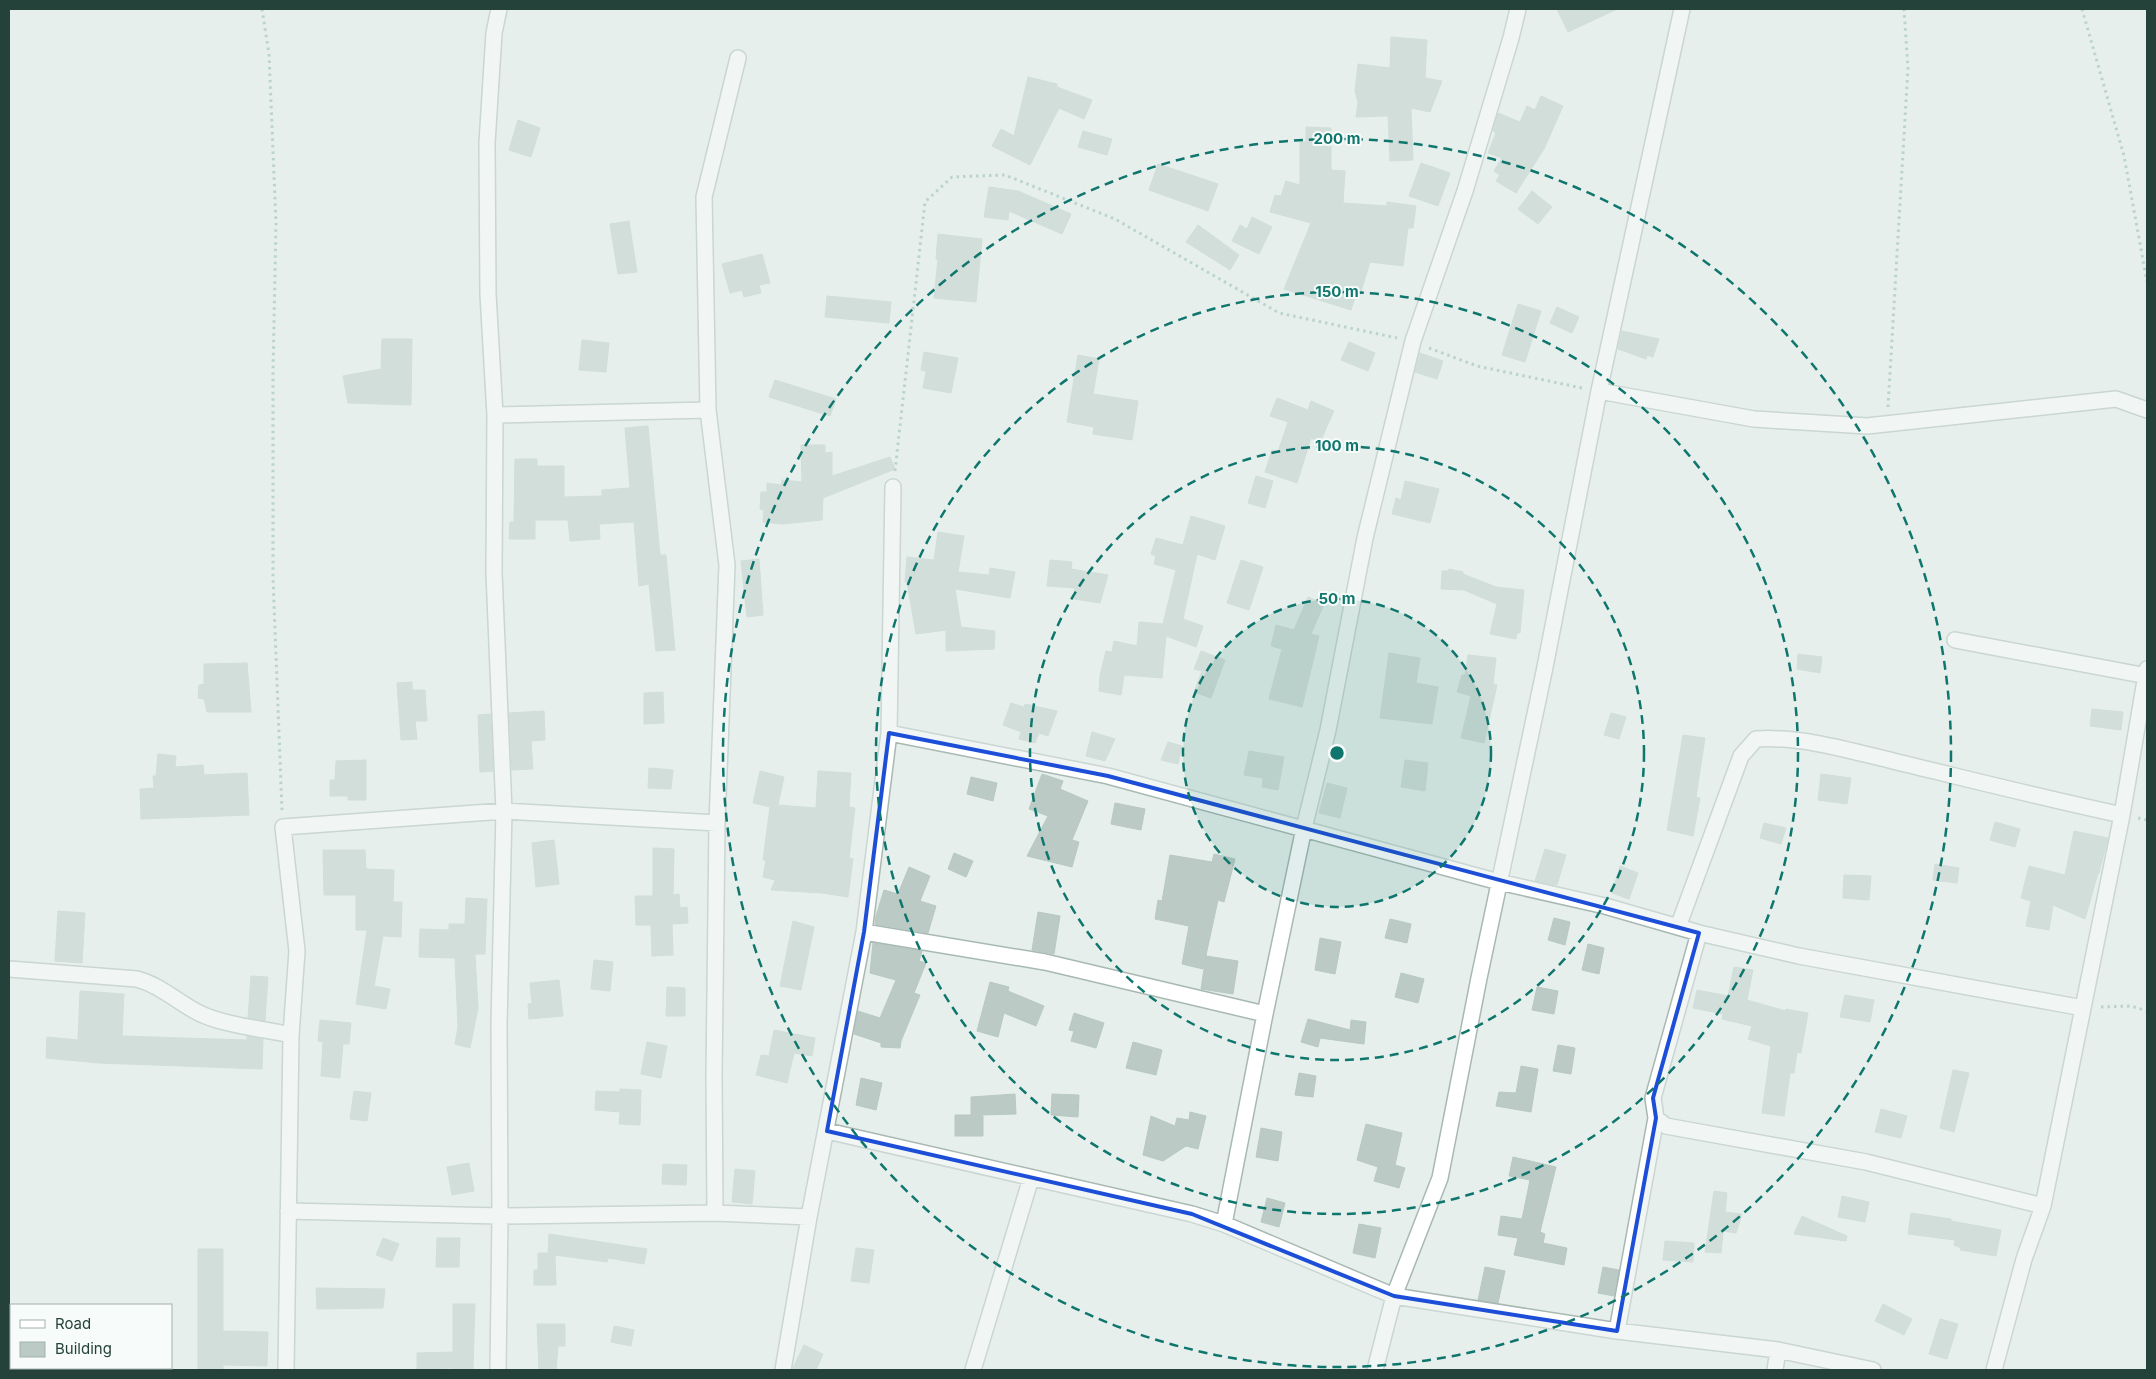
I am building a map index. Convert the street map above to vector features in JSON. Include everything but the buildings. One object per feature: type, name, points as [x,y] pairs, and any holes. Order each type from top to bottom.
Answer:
[{"type":"street","points":[[498,1370],[500,1216],[498,1024],[504,811],[494,573],[495,415],[488,294],[487,143],[494,33],[499,9]]},
{"type":"street","points":[[1224,1224],[1265,1014],[1304,828],[1328,730],[1366,538],[1413,341],[1465,191],[1518,9]]},
{"type":"street","points":[[1375,1370],[1394,1296],[1440,1178],[1499,882],[1544,672],[1599,391],[1682,9]]},
{"type":"street","points":[[715,1213],[716,823],[727,565],[708,410],[704,197],[738,58]]},
{"type":"street","points":[[1599,391],[1754,419],[1867,426],[2116,399],[2147,410]]},
{"type":"street","points":[[495,415],[708,410]]},
{"type":"street","points":[[783,1370],[809,1217],[864,932],[888,733],[893,486]]},
{"type":"street","points":[[1955,640],[2147,674],[2122,815],[2043,1206],[2024,1259],[1994,1370]]},
{"type":"street","points":[[888,733],[1108,776],[1499,882],[1605,906],[1699,933],[1799,956],[2083,1008]]},
{"type":"street","points":[[1678,927],[1741,756],[1756,739],[1778,738],[1827,746],[2036,797],[2122,815]]},
{"type":"street","points":[[286,1370],[291,1035],[297,951],[283,826],[504,811],[716,823]]},
{"type":"street","points":[[864,932],[1045,962],[1265,1014]]},
{"type":"street","points":[[1617,1331],[1656,1118],[1653,1098],[1699,933]]},
{"type":"street","points":[[9,969],[137,978],[152,983],[198,1013],[216,1019],[291,1035]]},
{"type":"street","points":[[1656,1118],[1666,1126],[1866,1162],[2043,1206]]},
{"type":"street","points":[[826,1131],[1192,1214],[1224,1224],[1394,1296],[1617,1331],[1778,1350],[1873,1370]]},
{"type":"street","points":[[973,1370],[1031,1178]]},
{"type":"street","points":[[288,1211],[500,1216],[715,1213],[809,1217]]},
{"type":"street","points":[[1775,1370],[1778,1350]]},
{"type":"path","points":[[262,9],[270,54],[276,223],[272,373],[273,578],[283,826]]},
{"type":"path","points":[[1888,423],[1908,68],[1904,9]]},
{"type":"path","points":[[2082,9],[2124,156],[2147,282]]},
{"type":"path","points":[[893,486],[925,202],[952,177],[1004,175],[1116,219],[1279,313],[1413,341],[1477,366],[1599,391]]},
{"type":"path","points":[[2083,1008],[2131,1006],[2147,1011]]},
{"type":"highlighted area","points":[[889,733],[1108,776],[1699,933],[1653,1098],[1656,1118],[1617,1331],[1394,1296],[1192,1214],[827,1131],[864,932]]}]
